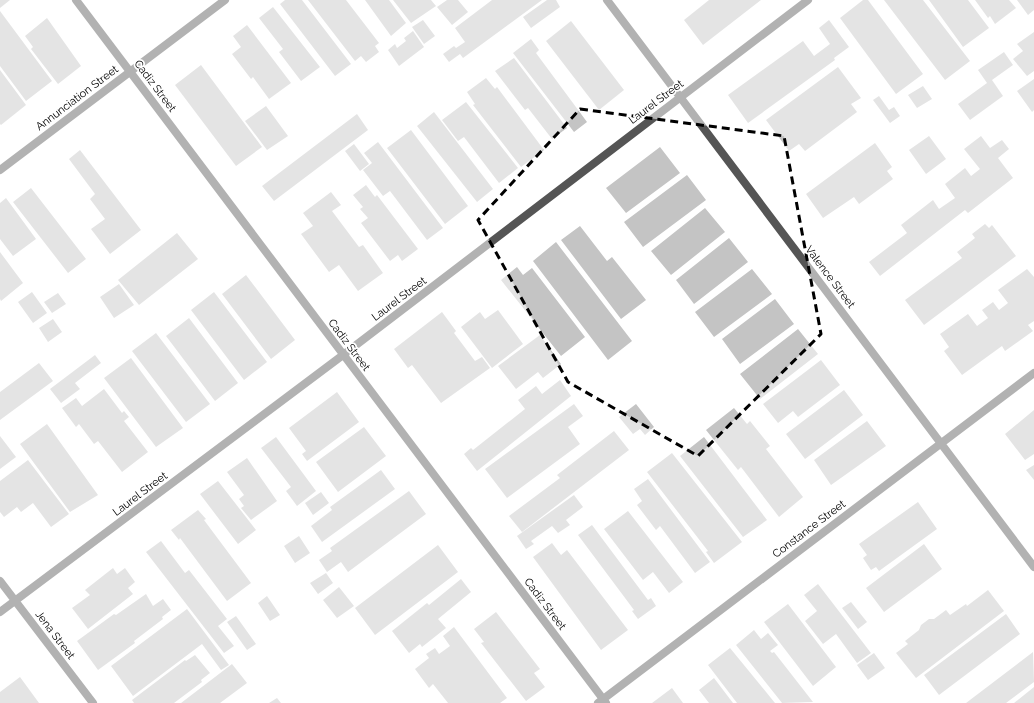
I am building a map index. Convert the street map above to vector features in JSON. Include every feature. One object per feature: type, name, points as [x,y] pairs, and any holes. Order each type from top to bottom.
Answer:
[{"type":"street","name":"Cadiz Street","points":[[76,0],[602,702]]},
{"type":"street","name":"Annunciation Street","points":[[0,170],[225,0]]},
{"type":"street","name":"Valence Street","points":[[607,0],[1034,567]]},
{"type":"street","name":"Laurel Street","points":[[0,612],[343,355],[808,0]]},
{"type":"street","name":"Constance Street","points":[[602,702],[1034,373]]},
{"type":"street","name":"Jena Street","points":[[0,581],[93,703]]},
{"type":"highlighted area","points":[[580,109],[784,136],[821,334],[698,456],[568,382],[478,220]]},
{"type":"building","points":[[0,0],[10,0],[0,8]]},
{"type":"building","points":[[285,0],[302,0],[351,64],[335,76],[280,4]]},
{"type":"building","points":[[308,0],[346,0],[379,43],[375,46],[379,52],[366,62],[361,56],[355,61]]},
{"type":"building","points":[[365,0],[389,0],[406,23],[391,36]]},
{"type":"building","points":[[393,0],[431,0],[436,6],[411,23]]},
{"type":"building","points":[[447,0],[458,0],[468,12],[452,25],[437,7]]},
{"type":"building","points":[[492,0],[542,0],[463,58],[460,54],[449,62],[443,54],[454,46],[456,48],[465,42],[455,28]]},
{"type":"building","points":[[547,0],[556,0],[560,7],[531,28],[523,17]]},
{"type":"building","points":[[709,0],[761,0],[703,45],[684,20]]},
{"type":"building","points":[[863,0],[868,0],[923,74],[896,94],[840,18]]},
{"type":"building","points":[[884,0],[923,0],[970,61],[945,80]]},
{"type":"building","points":[[929,0],[968,0],[989,28],[963,47]]},
{"type":"building","points":[[975,0],[1009,0],[1016,8],[995,24],[990,16],[988,18]]},
{"type":"building","points":[[1017,0],[1034,0],[1034,10],[1028,15]]},
{"type":"building","points":[[273,7],[320,67],[301,81],[279,52],[283,49],[259,18]]},
{"type":"building","points":[[0,11],[52,81],[26,101],[0,66]]},
{"type":"building","points":[[47,18],[81,66],[58,84],[31,49],[33,47],[25,36]]},
{"type":"building","points":[[423,20],[435,36],[424,44],[412,27]]},
{"type":"building","points":[[829,20],[849,47],[834,58],[835,60],[748,123],[728,95],[803,41],[814,56],[830,44],[819,28]]},
{"type":"building","points":[[571,21],[624,90],[599,110],[546,41]]},
{"type":"building","points":[[247,25],[291,83],[269,99],[253,77],[251,79],[232,54],[241,47],[233,36]]},
{"type":"building","points":[[413,31],[424,47],[399,66],[388,50],[395,44],[397,48],[406,41],[404,38]]},
{"type":"building","points":[[1034,32],[1034,71],[1027,76],[1013,59],[1023,51],[1017,44]]},
{"type":"building","points":[[531,39],[539,50],[536,53],[587,122],[574,132],[513,53]]},
{"type":"building","points":[[1004,52],[1013,65],[992,80],[1003,96],[970,120],[958,104],[987,83],[978,70]]},
{"type":"building","points":[[514,58],[567,128],[552,139],[528,108],[525,110],[495,71]]},
{"type":"building","points":[[201,65],[262,147],[236,166],[175,85]]},
{"type":"building","points":[[838,67],[861,98],[851,104],[857,112],[805,151],[799,144],[789,151],[766,120]]},
{"type":"building","points":[[0,70],[26,105],[1,125],[0,124]]},
{"type":"building","points":[[486,78],[495,89],[497,87],[544,150],[521,167],[473,105],[475,104],[467,92]]},
{"type":"building","points":[[1034,79],[1034,110],[1032,112],[1017,91]]},
{"type":"building","points":[[923,86],[932,99],[917,108],[908,95]]},
{"type":"building","points":[[879,96],[889,110],[894,107],[900,116],[890,123],[873,100]]},
{"type":"building","points":[[466,102],[518,168],[499,183],[464,137],[458,141],[442,120]]},
{"type":"building","points":[[266,106],[288,136],[267,150],[245,121]]},
{"type":"building","points":[[434,112],[493,189],[477,202],[417,126]]},
{"type":"building","points":[[357,114],[368,130],[274,201],[262,186]]},
{"type":"building","points":[[411,130],[468,206],[445,224],[387,148]]},
{"type":"building","points":[[929,136],[946,159],[926,174],[909,150]]},
{"type":"building","points":[[981,136],[990,148],[1002,140],[1009,149],[998,158],[1013,178],[968,213],[965,210],[880,276],[869,262],[907,233],[901,225],[933,200],[939,209],[955,198],[945,184],[965,168],[971,176],[980,169],[964,149]]},
{"type":"building","points":[[378,142],[443,228],[427,240],[390,191],[383,196],[363,170],[372,163],[364,153]]},
{"type":"building","points":[[875,143],[892,167],[887,171],[893,179],[859,204],[854,197],[823,218],[806,194]]},
{"type":"building","points":[[354,144],[369,164],[360,171],[345,151]]},
{"type":"building","points":[[660,147],[680,173],[626,213],[606,188]]},
{"type":"building","points":[[80,150],[141,230],[110,254],[91,229],[105,219],[90,199],[95,194],[69,159]]},
{"type":"building","points":[[687,175],[706,200],[643,247],[624,222]]},
{"type":"building","points":[[366,185],[375,197],[377,195],[418,249],[402,261],[398,255],[390,261],[361,223],[368,218],[360,209],[363,207],[353,195]]},
{"type":"building","points":[[31,188],[86,259],[68,273],[13,202]]},
{"type":"building","points":[[331,192],[341,205],[332,211],[359,247],[363,245],[383,273],[358,291],[339,265],[329,272],[301,234],[313,226],[303,213]]},
{"type":"building","points":[[6,198],[36,239],[13,256],[0,239],[0,203]]},
{"type":"building","points":[[705,208],[725,232],[671,275],[651,251]]},
{"type":"building","points":[[985,224],[989,228],[992,225],[1016,256],[924,325],[905,300],[962,258],[957,252],[975,238],[972,234]]},
{"type":"building","points":[[580,226],[607,261],[612,257],[646,300],[621,319],[561,240]]},
{"type":"building","points":[[177,233],[198,259],[139,305],[118,280]]},
{"type":"building","points":[[729,238],[748,262],[694,304],[676,280]]},
{"type":"building","points":[[556,242],[632,341],[608,360],[533,261]]},
{"type":"building","points":[[0,252],[23,283],[1,301],[0,299]]},
{"type":"building","points":[[517,267],[523,275],[532,268],[585,337],[561,356],[501,280]]},
{"type":"building","points":[[752,269],[772,294],[714,337],[695,312]]},
{"type":"building","points":[[1027,269],[1034,277],[1034,321],[1028,325],[1033,331],[1005,351],[1002,346],[962,375],[944,351],[949,347],[940,334],[968,314],[977,326],[988,318],[982,310],[993,302],[999,310],[1008,303],[998,290]]},
{"type":"building","points":[[246,275],[295,340],[271,359],[222,294]]},
{"type":"building","points":[[119,284],[134,305],[114,318],[100,297]]},
{"type":"building","points":[[32,292],[47,313],[33,323],[18,302]]},
{"type":"building","points":[[214,292],[267,362],[244,380],[191,310]]},
{"type":"building","points":[[58,293],[66,304],[52,313],[44,302]]},
{"type":"building","points":[[775,299],[794,324],[740,364],[722,339]]},
{"type":"building","points":[[498,310],[523,344],[492,368],[461,327],[480,312],[485,319]]},
{"type":"building","points":[[442,312],[456,331],[454,333],[475,361],[482,357],[490,368],[441,403],[412,365],[408,368],[394,349]]},
{"type":"building","points":[[189,318],[238,383],[215,401],[166,336]]},
{"type":"building","points":[[53,319],[62,332],[48,342],[39,328]]},
{"type":"building","points":[[798,329],[818,354],[760,399],[740,374]]},
{"type":"building","points":[[156,333],[210,404],[186,422],[132,351]]},
{"type":"building","points":[[540,335],[561,364],[543,378],[538,372],[516,389],[498,366]]},
{"type":"building","points":[[95,355],[101,363],[75,383],[80,389],[61,403],[50,389]]},
{"type":"building","points":[[131,358],[183,428],[156,447],[104,378]]},
{"type":"building","points":[[821,360],[840,385],[798,417],[793,411],[778,423],[763,404]]},
{"type":"building","points":[[39,363],[53,381],[0,420],[0,392]]},
{"type":"building","points":[[560,380],[571,396],[477,471],[464,454],[471,448],[473,450],[525,409],[518,400],[536,386],[542,394]]},
{"type":"building","points":[[104,389],[122,413],[124,411],[129,417],[124,421],[148,452],[122,472],[98,441],[94,444],[79,424],[76,427],[62,408],[76,398],[82,406]]},
{"type":"building","points":[[844,390],[863,415],[805,459],[786,434]]},
{"type":"building","points":[[337,392],[359,422],[307,461],[302,454],[306,451],[289,428]]},
{"type":"building","points":[[574,404],[583,416],[568,427],[580,444],[507,498],[485,469]]},
{"type":"building","points":[[636,404],[654,427],[645,435],[640,429],[633,434],[619,417]]},
{"type":"building","points":[[734,408],[747,424],[750,421],[770,446],[766,449],[803,497],[779,517],[741,467],[738,470],[706,430]]},
{"type":"building","points":[[1034,410],[1034,454],[1025,460],[1005,434]]},
{"type":"building","points":[[867,421],[886,446],[831,485],[814,460]]},
{"type":"building","points":[[47,424],[98,495],[70,512],[20,444]]},
{"type":"building","points":[[364,427],[386,456],[338,492],[316,462]]},
{"type":"building","points":[[614,431],[629,450],[522,532],[509,516],[560,478],[557,475]]},
{"type":"building","points":[[0,436],[16,457],[0,469]]},
{"type":"building","points":[[276,437],[316,491],[297,506],[286,491],[291,487],[261,448]]},
{"type":"building","points":[[704,437],[767,520],[743,537],[680,456]]},
{"type":"building","points":[[672,453],[742,542],[714,563],[706,552],[708,551],[647,472]]},
{"type":"building","points":[[247,458],[277,501],[251,520],[241,508],[244,506],[239,499],[244,495],[227,472]]},
{"type":"building","points":[[28,460],[69,514],[51,527],[33,503],[21,512],[17,507],[4,517],[0,512],[0,481]]},
{"type":"building","points":[[1034,465],[1034,480],[1026,470]]},
{"type":"building","points":[[381,470],[395,489],[322,542],[311,526],[332,510],[330,507]]},
{"type":"building","points":[[648,479],[710,562],[695,573],[660,526],[656,530],[637,505],[642,501],[634,489]]},
{"type":"building","points":[[218,481],[256,530],[238,544],[200,494]]},
{"type":"building","points":[[409,491],[426,514],[348,572],[341,562],[327,572],[319,560],[332,551],[330,548]]},
{"type":"building","points":[[321,492],[329,503],[313,515],[305,503]]},
{"type":"building","points":[[574,495],[583,507],[566,520],[570,525],[558,533],[552,526],[531,541],[534,544],[526,549],[517,536]]},
{"type":"building","points":[[918,502],[937,529],[879,571],[876,567],[871,570],[863,558],[867,555],[859,544]]},
{"type":"building","points":[[198,510],[251,583],[227,601],[180,538],[179,540],[171,530]]},
{"type":"building","points":[[628,511],[683,582],[669,593],[653,572],[643,580],[604,529]]},
{"type":"building","points":[[592,525],[648,600],[651,598],[656,606],[638,619],[632,611],[634,610],[578,535]]},
{"type":"building","points":[[299,536],[310,553],[295,563],[284,546]]},
{"type":"building","points":[[161,541],[185,573],[189,570],[227,619],[218,626],[234,646],[224,653],[146,552]]},
{"type":"building","points":[[552,543],[561,555],[567,550],[628,630],[601,650],[533,557]]},
{"type":"building","points":[[924,544],[942,569],[884,612],[866,588]]},
{"type":"building","points":[[438,545],[458,572],[375,635],[355,608]]},
{"type":"building","points":[[113,568],[117,574],[125,568],[135,582],[128,588],[133,594],[88,629],[72,608],[90,595],[85,590]]},
{"type":"building","points":[[326,573],[333,583],[318,594],[310,583]]},
{"type":"building","points":[[461,579],[471,592],[438,619],[446,628],[422,647],[420,644],[409,653],[392,631],[427,603],[429,605]]},
{"type":"building","points":[[818,584],[871,653],[857,663],[836,634],[823,644],[805,621],[817,611],[804,595]]},
{"type":"building","points":[[339,587],[354,606],[337,618],[323,600]]},
{"type":"building","points":[[988,590],[1004,611],[916,678],[896,653],[908,644],[905,641],[919,630],[921,625],[929,619],[934,619],[946,610],[950,615],[966,604],[967,606]]},
{"type":"building","points":[[146,594],[153,606],[163,599],[171,610],[162,617],[163,619],[134,641],[135,643],[98,670],[77,641],[114,614],[116,615]]},
{"type":"building","points":[[267,596],[280,615],[270,621],[258,603]]},
{"type":"building","points":[[851,602],[867,622],[858,629],[842,608]]},
{"type":"building","points":[[788,604],[836,667],[813,686],[764,622]]},
{"type":"building","points":[[187,609],[229,665],[221,670],[202,644],[133,696],[111,666]]},
{"type":"building","points":[[496,612],[540,669],[534,673],[545,687],[526,701],[481,643],[484,642],[474,629]]},
{"type":"building","points":[[1006,614],[1020,634],[939,695],[924,675]]},
{"type":"building","points":[[236,616],[256,644],[247,650],[227,622]]},
{"type":"building","points":[[454,627],[507,698],[500,703],[448,703],[433,684],[429,688],[415,669],[429,658],[426,654],[435,648],[439,654],[450,646],[443,636]]},
{"type":"building","points":[[754,630],[761,639],[768,633],[778,645],[770,651],[772,653],[774,652],[813,702],[782,703],[736,645]]},
{"type":"building","points":[[730,648],[775,703],[737,703],[708,665]]},
{"type":"building","points":[[1033,652],[1034,682],[1006,703],[966,703]]},
{"type":"building","points":[[874,653],[885,668],[868,680],[857,665]]},
{"type":"building","points":[[195,655],[210,673],[201,680],[202,682],[174,703],[134,703],[132,700],[185,660],[186,661]]},
{"type":"building","points":[[232,664],[247,683],[220,703],[181,703]]},
{"type":"building","points":[[20,677],[39,703],[0,703],[0,692]]},
{"type":"building","points":[[714,678],[733,703],[709,703],[699,690]]},
{"type":"building","points":[[1034,687],[1034,703],[1014,703]]},
{"type":"building","points":[[672,688],[683,703],[652,703]]},
{"type":"building","points":[[277,698],[281,703],[269,703]]}]
